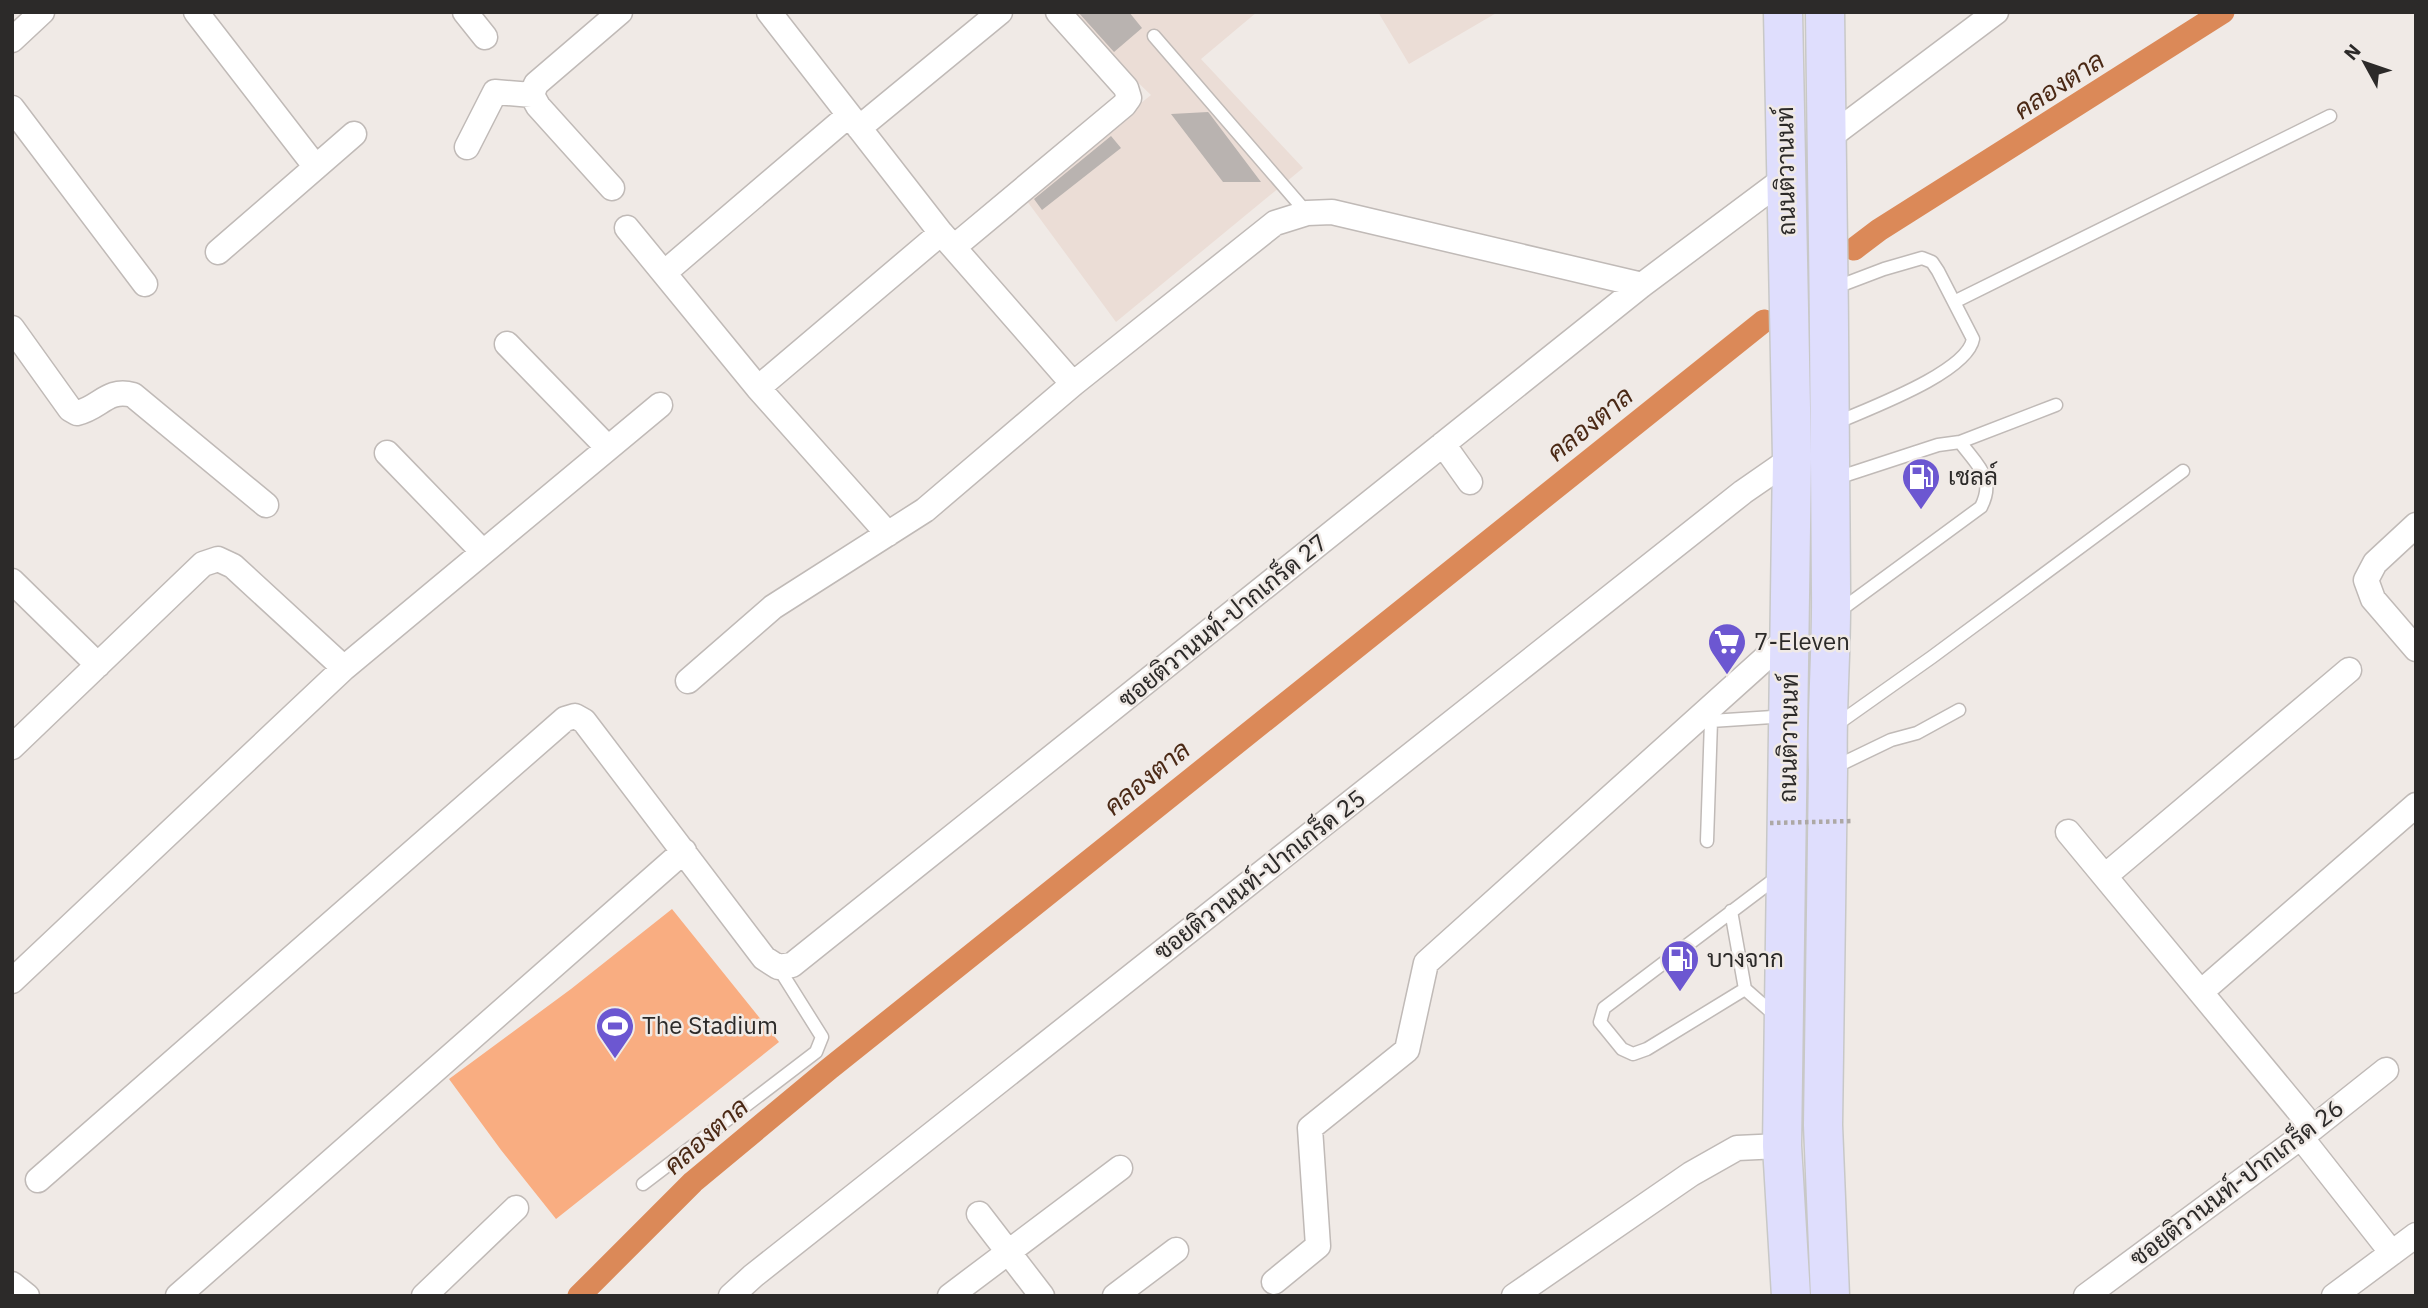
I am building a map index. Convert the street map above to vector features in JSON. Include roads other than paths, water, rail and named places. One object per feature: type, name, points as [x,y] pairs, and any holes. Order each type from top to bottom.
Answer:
[{"type":"main road","name":"ถนนติวานนท์","points":[[1783,12],[1792,458],[1782,1146],[1790,1296]]},
{"type":"main road","name":"ถนนติวานนท์","points":[[1825,12],[1832,616],[1827,731],[1823,1125],[1829,1296]]},
{"type":"street","points":[[12,40],[42,12]]},
{"type":"street","points":[[196,12],[315,166]]},
{"type":"street","points":[[465,12],[485,37]]},
{"type":"street","points":[[612,188],[538,106],[532,95],[536,84],[620,12]]},
{"type":"street","points":[[769,12],[948,240],[1073,384]]},
{"type":"street","points":[[664,273],[854,121],[1000,12]]},
{"type":"street","points":[[758,388],[1124,105],[1129,98],[1126,89],[1058,12]]},
{"type":"street","points":[[1827,139],[1996,12]]},
{"type":"street","points":[[467,147],[495,92],[532,95]]},
{"type":"street","points":[[12,108],[145,284]]},
{"type":"street","points":[[218,252],[354,134]]},
{"type":"street","name":"ซอยติวานนท์-ปากเกร็ด 27","points":[[778,967],[793,965],[1642,285],[1785,178]]},
{"type":"street","points":[[688,681],[773,607],[925,510],[1073,384],[1275,223],[1307,213],[1332,212],[1642,285]]},
{"type":"street","points":[[627,228],[758,388],[888,534]]},
{"type":"street","points":[[12,328],[70,410],[77,413],[84,411],[121,392],[133,395],[266,505]]},
{"type":"street","points":[[507,344],[608,448]]},
{"type":"street","points":[[12,981],[344,668],[660,405]]},
{"type":"street","points":[[1443,444],[1470,482]]},
{"type":"street","points":[[387,453],[483,552]]},
{"type":"street","name":"ซอยติวานนท์-ปากเกร็ด 25","points":[[731,1296],[785,1250],[1743,492],[1792,458]]},
{"type":"street","points":[[2416,525],[2375,563],[2366,580],[2373,599],[2416,649]]},
{"type":"street","points":[[12,747],[203,564],[218,559],[233,566],[344,668]]},
{"type":"street","points":[[12,581],[98,665]]},
{"type":"street","points":[[1274,1282],[1318,1246],[1310,1128],[1407,1050],[1426,963],[1790,636]]},
{"type":"street","points":[[2105,876],[2349,670]]},
{"type":"street","points":[[38,1180],[565,719],[575,716],[584,721],[764,958],[778,967]]},
{"type":"street","points":[[2201,992],[2416,805]]},
{"type":"street","points":[[2068,832],[2201,992],[2307,1132],[2392,1253]]},
{"type":"street","points":[[178,1296],[684,851]]},
{"type":"street","name":"ซอยติวานนท์-ปากเกร็ด 26","points":[[2086,1296],[2386,1070]]},
{"type":"street","points":[[1514,1296],[1691,1174],[1737,1148],[1782,1146]]},
{"type":"street","points":[[950,1296],[1120,1168]]},
{"type":"street","points":[[424,1296],[516,1208]]},
{"type":"street","points":[[979,1214],[1042,1296]]},
{"type":"street","points":[[2334,1296],[2416,1235]]},
{"type":"street","points":[[1115,1296],[1176,1250]]},
{"type":"street","points":[[12,1284],[27,1296]]},
{"type":"lane","points":[[1154,36],[1307,213]]},
{"type":"lane","points":[[1954,302],[2330,116]]},
{"type":"lane","points":[[1830,290],[1922,258],[1932,262],[1973,339],[1965,355],[1950,369],[1890,400],[1830,425]]},
{"type":"lane","points":[[1830,481],[1938,445],[1960,442],[2056,405]]},
{"type":"lane","points":[[1832,616],[1981,507],[1987,495],[1987,479],[1960,442]]},
{"type":"lane","points":[[1827,731],[1932,657],[2183,471]]},
{"type":"lane","points":[[1828,770],[1891,740],[1917,733],[1959,710]]},
{"type":"lane","points":[[1707,841],[1711,721],[1789,716]]},
{"type":"lane","points":[[1745,989],[1647,1049],[1633,1054],[1622,1049],[1600,1023],[1604,1008],[1788,869]]},
{"type":"lane","points":[[1731,911],[1745,989],[1785,1025]]},
{"type":"lane","points":[[643,1184],[816,1052],[822,1037],[778,967]]},
{"type":"waterway","name":"คลองตาล","points":[[1854,249],[1879,230],[2223,12]]},
{"type":"waterway","name":"คลองตาล","points":[[579,1296],[693,1182],[829,1069],[1764,321]]},
{"type":"place","name":"เชลล์","points":[[1921,511]]},
{"type":"place","name":"7-Eleven","points":[[1727,676]]},
{"type":"place","name":"บางจาก","points":[[1680,993]]},
{"type":"place","name":"The Stadium","points":[[615,1060]]}]
